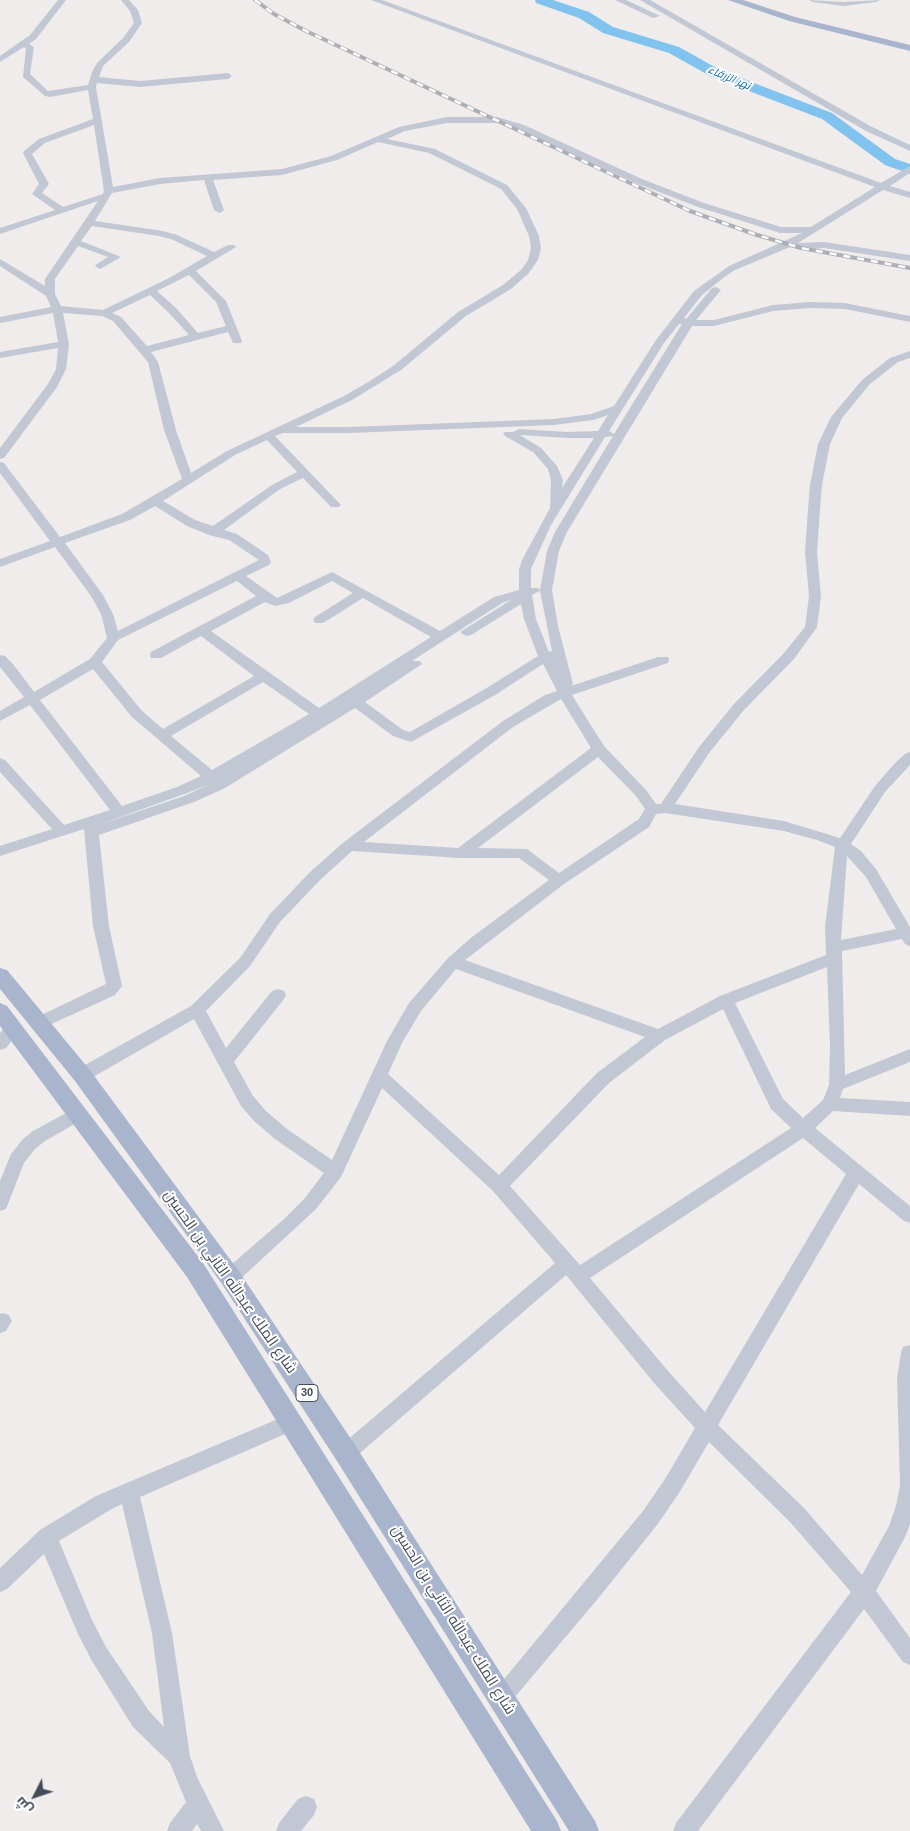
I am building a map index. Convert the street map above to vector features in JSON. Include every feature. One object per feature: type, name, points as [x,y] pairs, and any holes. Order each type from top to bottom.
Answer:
[{"type":"main road","points":[[733,0],[792,19],[910,48]]},
{"type":"main road","points":[[750,0],[910,43]]},
{"type":"main road","name":"شارع الملك عبدالله الثاني بن الحسين","points":[[0,975],[82,1075],[230,1277],[346,1453],[585,1831]]},
{"type":"main road","name":"شارع الملك عبدالله الثاني بن الحسين","points":[[5,1028],[79,1113],[195,1270],[547,1831]]},
{"type":"main road","points":[[509,1769],[534,1749]]},
{"type":"main road","points":[[528,1800],[553,1780]]},
{"type":"street","points":[[0,60],[25,45],[38,32],[62,0]]},
{"type":"street","points":[[0,456],[53,385],[60,369],[64,344],[57,309],[50,294],[50,279],[89,223],[107,193],[96,121],[93,84],[100,66],[126,40],[138,23],[134,10],[125,0]]},
{"type":"street","points":[[375,0],[860,176],[897,184],[910,195]]},
{"type":"street","points":[[390,0],[458,29]]},
{"type":"street","points":[[618,0],[672,23],[688,26],[696,35],[713,46],[858,130],[910,155]]},
{"type":"street","points":[[644,0],[811,94],[869,129],[910,148]]},
{"type":"street","points":[[813,0],[843,4],[876,0]]},
{"type":"street","points":[[25,45],[30,47],[26,75],[45,93],[50,94],[118,80],[140,84],[228,76]]},
{"type":"street","points":[[0,231],[107,193],[160,181],[282,172],[334,158],[402,129],[440,120],[479,120],[509,123],[667,192],[732,216],[780,230],[817,234],[830,246]]},
{"type":"street","points":[[62,210],[37,194],[44,184],[27,153],[42,141],[96,121]]},
{"type":"street","points":[[0,563],[126,517],[231,453],[348,398],[397,368],[462,314],[519,278],[525,272],[533,260],[536,248],[534,236],[521,208],[504,187],[419,146],[378,139]]},
{"type":"street","points":[[499,1186],[603,1078],[616,1066],[659,1036],[726,1000],[834,953],[908,937],[871,873],[856,855],[843,845],[821,836],[784,826],[659,808],[641,793],[598,749],[545,658],[530,619],[525,592],[525,569],[554,511],[618,408],[676,321],[698,292],[719,276],[798,243],[853,214],[897,184],[910,169]]},
{"type":"street","points":[[860,176],[897,184]]},
{"type":"street","points":[[860,176],[865,187],[866,196]]},
{"type":"street","points":[[208,178],[219,210]]},
{"type":"street","points":[[817,234],[866,196],[897,184]]},
{"type":"street","points":[[89,223],[160,233],[184,241],[214,256]]},
{"type":"street","points":[[780,230],[798,243],[910,258]]},
{"type":"street","points":[[75,242],[116,257],[100,266]]},
{"type":"street","points":[[568,695],[546,590],[553,551],[561,532],[688,323],[704,301],[723,284],[798,243]]},
{"type":"street","points":[[104,313],[151,292],[231,247]]},
{"type":"street","points":[[0,262],[50,294]]},
{"type":"street","points":[[190,271],[220,298],[230,328],[237,341]]},
{"type":"street","points":[[151,292],[172,310],[196,336]]},
{"type":"street","points":[[676,321],[714,323],[773,308],[811,305],[845,306],[910,319]]},
{"type":"street","points":[[0,320],[57,309],[104,313],[120,322],[152,362],[170,430],[188,480]]},
{"type":"street","points":[[144,350],[230,328]]},
{"type":"street","points":[[0,355],[64,344]]},
{"type":"street","points":[[230,1277],[304,1210],[334,1172],[362,1116],[378,1075],[414,1007],[453,962],[477,941],[559,880],[644,823],[659,808],[739,707],[789,656],[811,627],[815,596],[811,552],[814,509],[816,485],[824,444],[837,417],[866,382],[894,360],[910,354]]},
{"type":"street","points":[[281,430],[474,426],[577,420],[618,408]]},
{"type":"street","points":[[474,426],[568,435],[620,434]]},
{"type":"street","points":[[493,429],[508,434],[537,450],[553,468],[558,480],[554,511]]},
{"type":"street","points":[[268,435],[336,505]]},
{"type":"street","points":[[0,465],[56,543],[97,595],[107,614],[113,638],[110,645],[95,662],[0,718]]},
{"type":"street","points":[[213,532],[276,487],[306,473]]},
{"type":"street","points":[[113,638],[264,564],[264,558],[233,537],[190,524],[155,501]]},
{"type":"street","points":[[238,576],[265,597],[275,602],[285,600],[332,576],[440,636]]},
{"type":"street","points":[[0,851],[61,830],[91,827],[189,798],[498,600],[525,592],[546,590]]},
{"type":"street","points":[[91,827],[119,812],[182,790],[215,781],[357,703],[450,641],[512,605],[525,592]]},
{"type":"street","points":[[318,620],[362,593]]},
{"type":"street","points":[[156,655],[265,597]]},
{"type":"street","points":[[202,630],[263,676],[319,714]]},
{"type":"street","points":[[357,703],[398,733],[411,737],[545,658],[558,653]]},
{"type":"street","points":[[0,659],[119,812]]},
{"type":"street","points":[[82,1075],[197,1010],[244,962],[275,918],[292,898],[349,846],[508,724],[544,700],[568,695],[663,660]]},
{"type":"street","points":[[95,662],[125,702],[161,736],[215,781]]},
{"type":"street","points":[[161,736],[263,676]]},
{"type":"street","points":[[461,853],[598,749]]},
{"type":"street","points":[[346,1453],[572,1270],[803,1128],[829,1104],[837,1085],[838,1047],[834,905],[840,856],[843,845],[880,789],[910,757]]},
{"type":"street","points":[[0,763],[61,830]]},
{"type":"street","points":[[39,1022],[109,991],[114,986],[101,926],[91,827]]},
{"type":"street","points":[[349,846],[461,853],[524,854],[559,880]]},
{"type":"street","points":[[453,962],[659,1036]]},
{"type":"street","points":[[226,1060],[278,995]]},
{"type":"street","points":[[726,1000],[774,1098],[785,1113],[910,1216]]},
{"type":"street","points":[[197,1010],[226,1060],[240,1089],[260,1116],[334,1172]]},
{"type":"street","points":[[837,1085],[910,1054]]},
{"type":"street","points":[[378,1075],[499,1186],[572,1270],[632,1344],[706,1427],[797,1515],[864,1592],[910,1655]]},
{"type":"street","points":[[829,1104],[910,1109]]},
{"type":"street","points":[[0,1204],[16,1159],[29,1144],[39,1136],[79,1113]]},
{"type":"street","points":[[502,1697],[589,1594],[650,1518],[672,1486],[857,1171]]},
{"type":"street","points":[[684,1831],[864,1592],[898,1530],[906,1506],[910,1485],[906,1378],[910,1353]]},
{"type":"street","points":[[0,1582],[47,1537],[76,1518],[129,1491],[292,1422]]},
{"type":"street","points":[[129,1491],[162,1632],[179,1756],[187,1781],[213,1831]]},
{"type":"street","points":[[47,1537],[85,1627],[99,1654],[141,1719],[179,1756]]},
{"type":"street","points":[[178,1831],[198,1805]]},
{"type":"street","points":[[287,1831],[306,1807]]},
{"type":"waterway","name":"نهر الزرقاء","points":[[541,0],[584,15],[608,30],[674,50],[715,73],[827,116],[890,162],[910,169]]},
{"type":"railway","points":[[255,0],[274,14],[306,31],[690,211],[757,235],[801,248],[910,268]]}]
